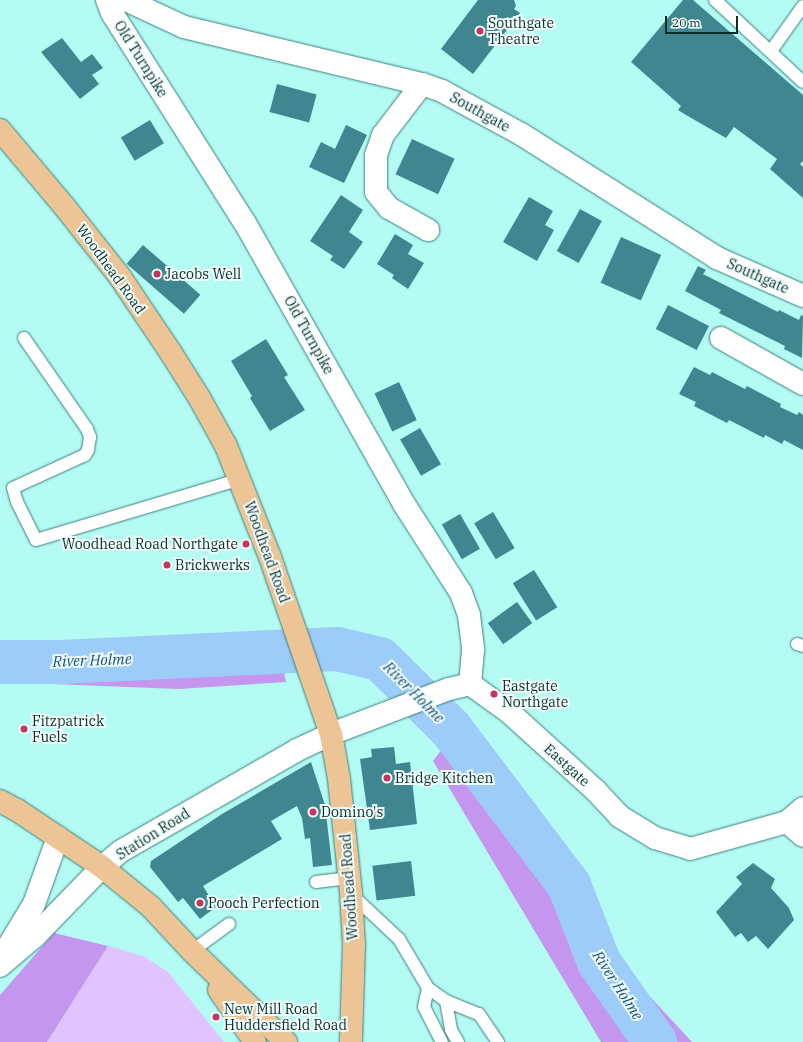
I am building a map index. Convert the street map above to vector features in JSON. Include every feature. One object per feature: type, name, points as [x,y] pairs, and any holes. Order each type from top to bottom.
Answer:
[{"type":"main road","name":"Woodhead Road","points":[[0,130],[64,206],[120,278],[200,399],[226,446],[240,479],[270,557],[311,681],[331,734],[340,786],[354,944],[351,1042]]},
{"type":"main road","points":[[0,801],[17,810],[102,866],[151,907],[192,951],[286,1042]]},
{"type":"main road","points":[[192,951],[255,1042]]},
{"type":"street","name":"Old Turnpike","points":[[107,0],[112,13],[245,223],[404,504],[461,593],[469,615],[473,650],[460,687]]},
{"type":"street","name":"Southgate","points":[[126,0],[184,27],[422,84],[442,91],[521,134],[717,258],[803,296]]},
{"type":"street","points":[[422,84],[383,135],[376,155],[376,192],[389,208],[428,230]]},
{"type":"street","points":[[721,338],[803,384]]},
{"type":"street","points":[[331,734],[460,687]]},
{"type":"street","name":"Eastgate","points":[[460,687],[509,712],[596,791],[619,816],[655,838],[690,849],[798,822]]},
{"type":"street","name":"Station Road","points":[[0,966],[35,936],[102,866],[121,851],[297,750],[331,734]]},
{"type":"street","points":[[0,960],[13,941],[34,904],[58,837]]},
{"type":"lane","points":[[715,0],[803,82]]},
{"type":"lane","points":[[771,51],[803,6]]},
{"type":"lane","points":[[24,338],[87,429],[90,437],[88,450],[85,456],[13,488],[16,502],[36,540],[240,479]]},
{"type":"lane","points":[[316,882],[350,886],[399,939],[428,988],[446,1001],[479,1014],[498,1042]]},
{"type":"lane","points":[[192,951],[229,924]]},
{"type":"lane","points":[[428,988],[424,1007],[442,1042]]},
{"type":"lane","points":[[446,1001],[451,1030],[458,1042]]},
{"type":"shaded area","points":[[277,635],[286,682],[179,689],[0,682],[0,649],[90,647]]},
{"type":"shaded area","points":[[465,719],[548,831],[629,974],[692,1042],[601,1042],[433,761]]},
{"type":"shaded area","points":[[54,933],[108,946],[47,1042],[0,1042],[0,995]]},
{"type":"shaded area","points":[[108,946],[143,956],[168,972],[224,1042],[47,1042]]},
{"type":"building","name":"Southgate Theatre","points":[[478,0],[514,0],[516,6],[514,9],[520,13],[473,74],[441,49]]},
{"type":"building","points":[[683,0],[693,0],[803,95],[803,161],[800,164],[803,167],[803,198],[770,169],[777,159],[734,127],[726,138],[678,110],[681,106],[631,62]]},
{"type":"building","points":[[62,38],[81,62],[92,54],[103,68],[92,75],[99,84],[80,99],[41,52]]},
{"type":"building","points":[[277,84],[317,95],[309,123],[269,112]]},
{"type":"building","points":[[150,120],[164,143],[135,161],[121,138]]},
{"type":"building","points":[[346,125],[367,135],[344,183],[309,167],[321,142],[335,149]]},
{"type":"building","points":[[412,139],[455,159],[438,194],[396,174]]},
{"type":"building","points":[[341,195],[363,210],[349,232],[363,242],[344,269],[330,260],[333,256],[310,241]]},
{"type":"building","points":[[529,197],[553,211],[545,225],[554,230],[537,261],[503,242]]},
{"type":"building","points":[[580,209],[602,221],[579,263],[557,251]]},
{"type":"building","points":[[395,234],[413,245],[408,254],[424,263],[408,289],[392,278],[394,275],[377,264]]},
{"type":"building","points":[[621,237],[661,255],[641,301],[601,283]]},
{"type":"building","name":"Jacobs Well","points":[[143,245],[200,295],[184,314],[127,264]]},
{"type":"building","points":[[698,266],[706,270],[703,274],[778,312],[779,310],[799,320],[801,315],[803,316],[802,358],[784,349],[785,346],[719,313],[721,310],[685,291]]},
{"type":"building","points":[[668,305],[709,326],[697,350],[656,329]]},
{"type":"building","points":[[266,339],[288,375],[284,377],[305,410],[270,431],[250,398],[252,396],[231,361]]},
{"type":"building","points":[[694,367],[710,375],[712,372],[745,389],[747,386],[781,404],[780,407],[797,415],[799,412],[803,415],[803,450],[784,440],[782,444],[765,435],[764,438],[729,420],[727,423],[694,406],[696,402],[679,394]]},
{"type":"building","points":[[399,382],[417,420],[392,431],[375,393]]},
{"type":"building","points":[[420,428],[441,464],[421,476],[400,440]]},
{"type":"building","points":[[493,512],[515,548],[496,559],[474,523]]},
{"type":"building","points":[[460,514],[480,549],[462,559],[442,524]]},
{"type":"building","points":[[534,570],[557,607],[536,621],[513,583]]},
{"type":"building","points":[[517,602],[532,623],[503,644],[488,623]]},
{"type":"building","points":[[394,747],[396,764],[410,762],[417,824],[370,830],[360,759],[372,757],[371,749]]},
{"type":"building","points":[[311,762],[325,805],[332,865],[313,867],[310,838],[305,839],[302,818],[297,806],[271,821],[282,839],[203,886],[216,907],[200,919],[183,898],[178,902],[150,867],[151,861],[222,814]]},
{"type":"building","points":[[411,861],[415,896],[377,900],[372,866]]},
{"type":"building","points":[[753,863],[775,879],[771,888],[789,908],[794,920],[768,949],[756,936],[748,942],[741,933],[735,937],[716,912],[742,884],[736,877]]},
{"type":"waterway","name":"River Holme","points":[[0,662],[61,662],[337,649],[380,659],[451,729],[569,885],[599,962],[655,1042]]},
{"type":"place","name":"Southgate Theatre","points":[[480,31]]},
{"type":"place","name":"Jacobs Well","points":[[157,274]]},
{"type":"place","name":"Woodhead Road Northgate","points":[[246,544]]},
{"type":"place","name":"Brickwerks","points":[[167,565]]},
{"type":"place","name":"Eastgate Northgate","points":[[494,694]]},
{"type":"place","name":"Fitzpatrick Fuels","points":[[24,729]]},
{"type":"place","name":"Bridge Kitchen","points":[[387,778]]},
{"type":"place","name":"Domino's","points":[[313,812]]},
{"type":"place","name":"Pooch Perfection","points":[[200,903]]},
{"type":"place","name":"New Mill Road Huddersfield Road","points":[[216,1017]]}]
